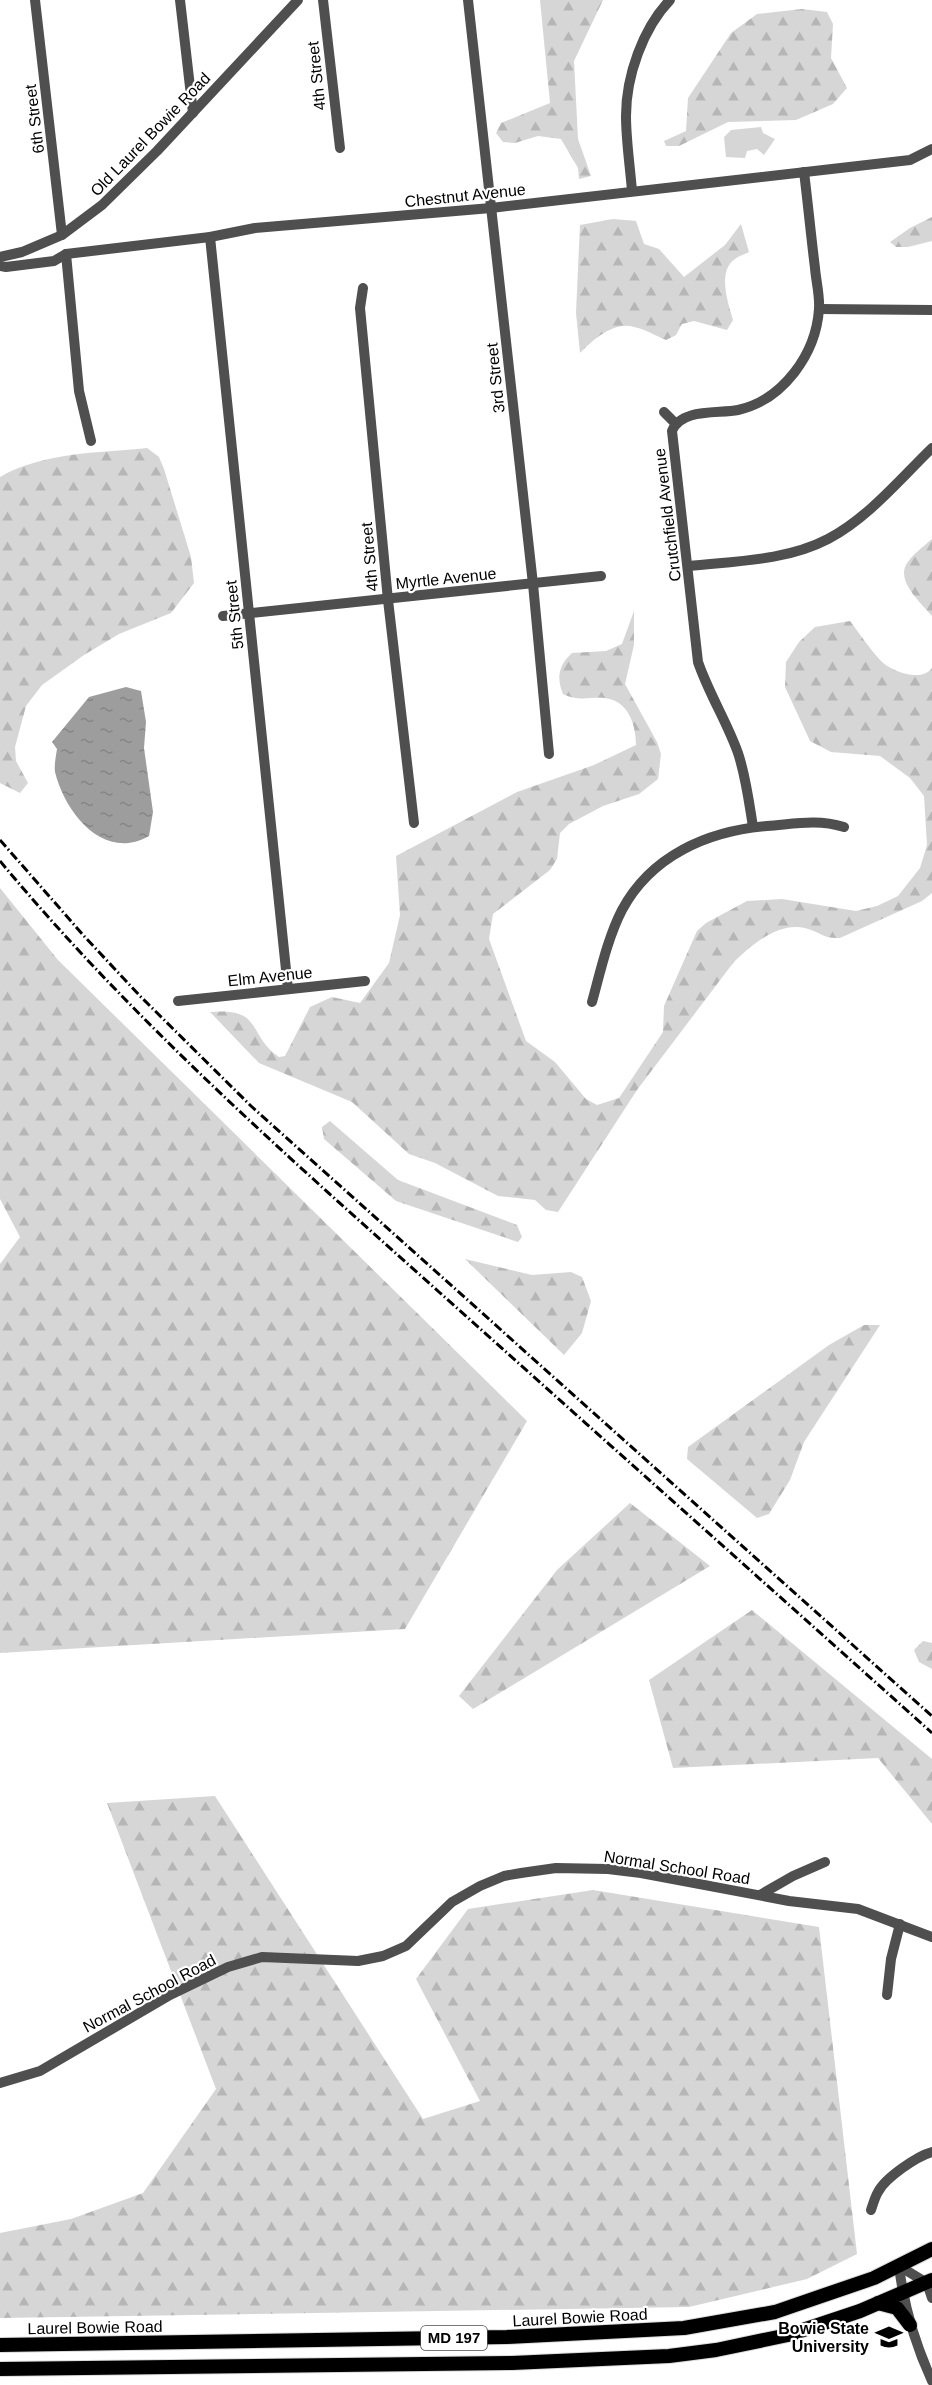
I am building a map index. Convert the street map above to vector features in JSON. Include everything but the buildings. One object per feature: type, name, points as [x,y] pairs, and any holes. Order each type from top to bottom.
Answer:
[{"type":"main road","name":"Laurel Bowie Road","points":[[0,2344],[507,2337],[684,2328],[775,2312],[855,2285],[932,2249]]},
{"type":"main road","name":"MD 197","points":[[0,2368],[512,2363],[669,2356],[716,2350],[788,2335],[878,2303],[930,2281]]},
{"type":"main road","points":[[878,2303],[897,2308],[910,2325]]},
{"type":"street","name":"6th Street","points":[[35,0],[62,235]]},
{"type":"street","points":[[180,0],[193,113]]},
{"type":"street","name":"Old Laurel Bowie Road","points":[[0,257],[22,252],[62,235],[91,215],[116,193],[298,0]]},
{"type":"street","name":"4th Street","points":[[323,0],[340,148]]},
{"type":"street","name":"3rd Street","points":[[468,0],[533,584],[549,754]]},
{"type":"street","points":[[632,190],[626,115],[630,88],[638,56],[649,31],[662,8],[670,0]]},
{"type":"street","name":"Chestnut Avenue","points":[[0,266],[54,261],[66,254],[210,237],[255,228],[491,208],[632,190],[910,160],[932,149]]},
{"type":"street","points":[[664,412],[675,423],[680,419],[695,415],[739,410],[774,393],[791,377],[808,351],[813,342],[819,309],[804,172]]},
{"type":"street","name":"5th Street","points":[[210,237],[288,989]]},
{"type":"street","points":[[66,254],[79,391],[92,441]]},
{"type":"street","name":"4th Street","points":[[363,288],[360,308],[388,600],[414,824]]},
{"type":"street","points":[[819,309],[932,310]]},
{"type":"street","name":"Crutchfield Avenue","points":[[675,423],[672,431],[698,662],[707,689],[737,751],[745,775],[753,827]]},
{"type":"street","points":[[689,566],[780,555],[828,539],[878,500],[932,448]]},
{"type":"street","name":"Myrtle Avenue","points":[[223,616],[601,576]]},
{"type":"street","points":[[592,1002],[600,971],[621,912],[649,873],[672,855],[697,842],[753,827],[825,821],[844,827]]},
{"type":"street","name":"Elm Avenue","points":[[178,1001],[365,981]]},
{"type":"street","points":[[760,1896],[793,1876],[825,1862]]},
{"type":"street","name":"Normal School Road","points":[[0,2083],[40,2071],[170,1995],[228,1967],[262,1957],[358,1960],[383,1956],[406,1946],[452,1902],[504,1876],[556,1868],[608,1869],[674,1878],[760,1896],[858,1909],[932,1937]]},
{"type":"street","points":[[887,1995],[890,1967],[900,1924]]},
{"type":"street","points":[[871,2210],[878,2191],[886,2182],[923,2154],[932,2152]]},
{"type":"street","points":[[899,2266],[930,2281],[932,2298]]},
{"type":"street","points":[[899,2266],[902,2292],[910,2325],[932,2381]]},
{"type":"green space","points":[[540,0],[603,0],[574,61],[578,139],[591,176],[579,179],[578,168],[561,139],[538,136],[515,143],[503,142],[496,133],[501,123],[550,103]]},
{"type":"green space","points":[[802,9],[827,12],[833,24],[831,58],[847,88],[833,104],[796,120],[728,122],[679,146],[666,146],[664,141],[686,131],[688,98],[731,33],[757,14]]},
{"type":"green space","points":[[761,127],[763,133],[775,139],[764,155],[757,149],[747,151],[745,158],[726,157],[724,137],[731,130]]},
{"type":"green space","points":[[932,217],[932,241],[908,247],[896,247],[890,242],[910,228]]},
{"type":"green space","points":[[613,219],[636,221],[644,244],[659,249],[684,277],[725,245],[741,224],[749,252],[735,259],[726,271],[725,288],[733,320],[727,330],[694,321],[682,324],[676,335],[666,340],[638,328],[619,327],[598,337],[580,353],[576,313],[580,225]]},
{"type":"green space","points":[[147,448],[159,457],[164,469],[191,557],[194,583],[171,613],[119,634],[84,655],[42,685],[26,706],[15,747],[16,761],[28,783],[20,793],[0,783],[0,477],[52,458]]},
{"type":"green space","points":[[932,539],[932,616],[908,587],[904,573],[910,559]]},
{"type":"green space","points":[[634,611],[634,645],[625,684],[657,742],[661,754],[658,779],[639,794],[603,806],[569,824],[560,833],[557,859],[550,870],[493,914],[489,939],[526,1041],[555,1062],[586,1099],[597,1105],[619,1098],[663,1032],[664,1006],[697,931],[706,923],[747,901],[782,899],[856,911],[877,906],[898,896],[920,868],[927,845],[924,796],[910,778],[880,756],[831,752],[810,741],[785,687],[786,662],[799,642],[815,627],[850,621],[876,655],[891,668],[906,674],[921,675],[932,668],[932,893],[922,901],[840,938],[827,937],[808,929],[787,928],[767,936],[748,949],[733,963],[637,1090],[558,1212],[546,1210],[535,1200],[498,1196],[435,1163],[409,1154],[352,1102],[259,1063],[210,1012],[239,1014],[253,1025],[269,1049],[279,1057],[285,1056],[310,1007],[332,997],[360,1003],[389,963],[400,915],[396,856],[517,792],[594,765],[636,745],[633,724],[622,706],[610,699],[569,697],[563,694],[559,677],[564,662],[572,653],[606,651],[622,644]]},
{"type":"green space","points":[[0,888],[58,960],[527,1421],[405,1629],[0,1653],[0,1264],[20,1237],[0,1199]]},
{"type":"green space","points":[[330,1121],[398,1180],[517,1225],[522,1237],[518,1242],[396,1201],[324,1139],[322,1127]]},
{"type":"green space","points":[[465,1259],[532,1275],[571,1272],[582,1277],[591,1301],[582,1333],[564,1355]]},
{"type":"green space","points":[[864,1325],[880,1325],[804,1442],[790,1480],[769,1514],[757,1518],[687,1459],[688,1447],[829,1345]]},
{"type":"green space","points":[[630,1503],[710,1566],[473,1709],[459,1696],[557,1570]]},
{"type":"green space","points":[[752,1610],[932,1759],[932,1824],[878,1758],[673,1768],[649,1680]]},
{"type":"green space","points":[[923,1641],[932,1643],[932,1669],[919,1662],[914,1650]]},
{"type":"green space","points":[[215,1796],[423,2119],[480,2101],[416,1979],[468,1909],[593,1890],[819,1927],[857,2254],[807,2279],[689,2307],[0,2318],[0,2233],[71,2219],[143,2193],[216,2089],[107,1803]]},
{"type":"water","points":[[126,687],[141,691],[146,722],[144,748],[153,812],[149,836],[132,842],[117,843],[102,838],[77,817],[60,788],[55,772],[57,749],[52,742],[89,697]]},
{"type":"railway","points":[[0,840],[140,996],[251,1106],[932,1716]]},
{"type":"railway","points":[[0,861],[50,920],[212,1085],[382,1241],[932,1733]]},
{"type":"place","name":"Bowie State University","points":[[889,2337]]}]
